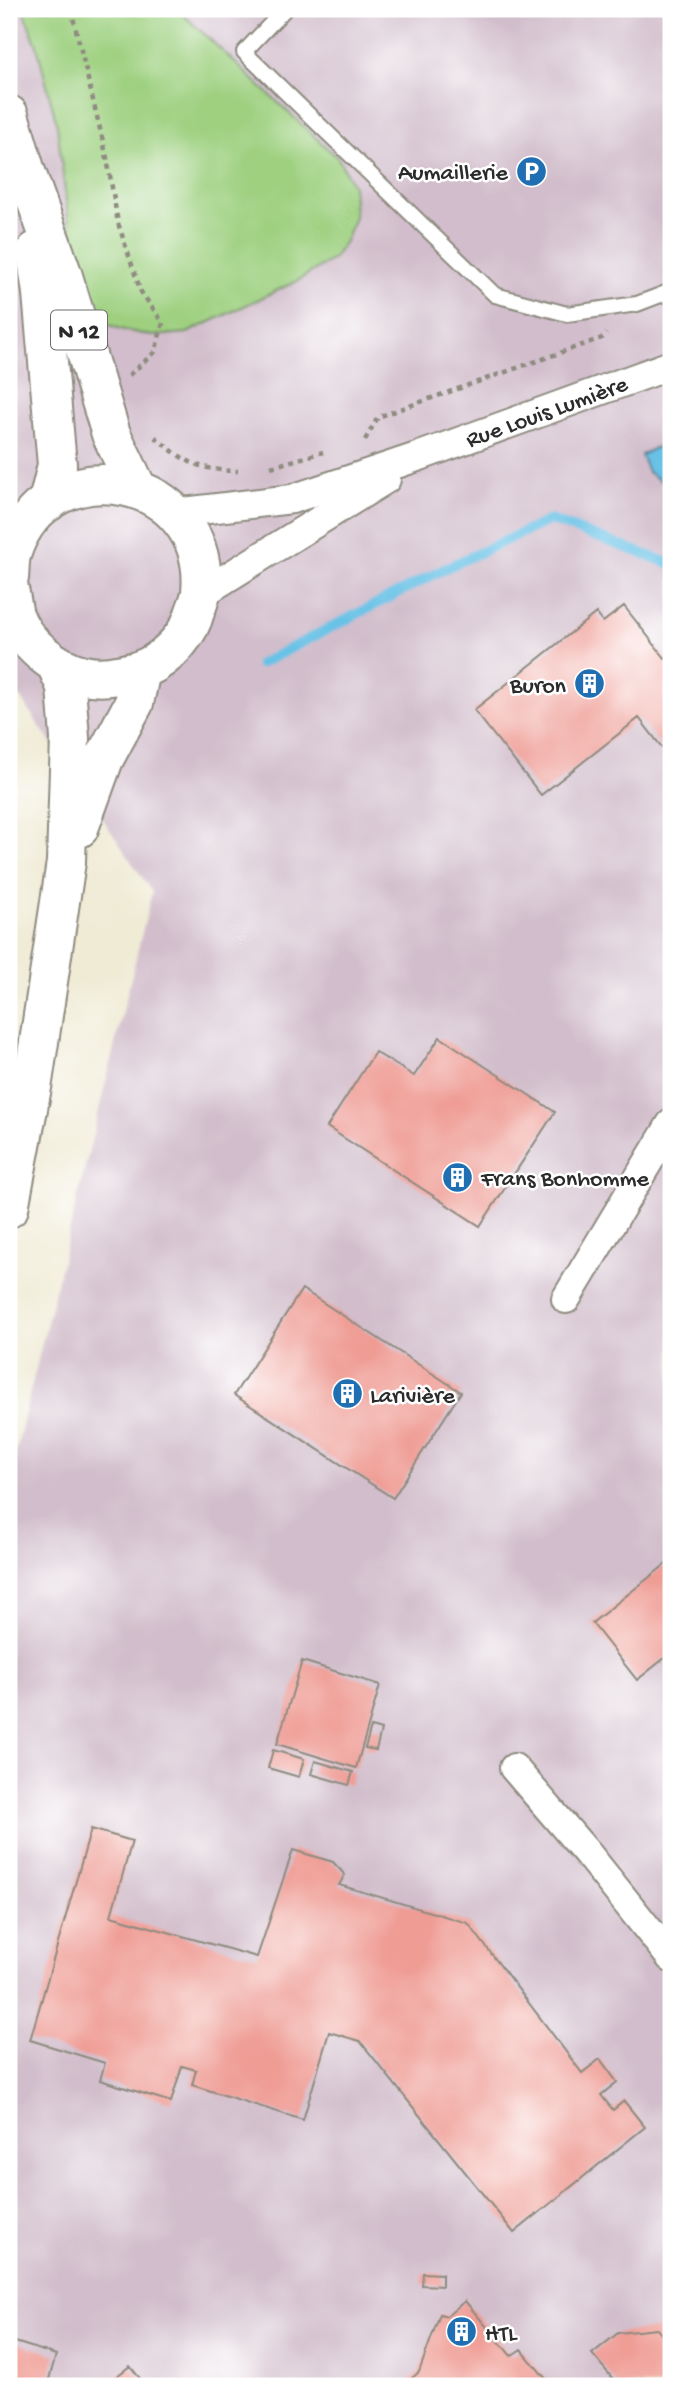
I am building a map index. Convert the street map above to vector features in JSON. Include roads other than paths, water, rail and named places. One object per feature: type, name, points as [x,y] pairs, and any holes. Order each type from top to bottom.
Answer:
[{"type":"main road","name":"N 12","points":[[9,116],[111,433],[137,488]]},
{"type":"main road","name":"N 12","points":[[25,169],[42,293],[54,419],[57,465],[48,502]]},
{"type":"main road","points":[[9,578],[12,553],[26,524],[48,502],[69,490],[91,484],[114,483],[137,488],[175,513],[192,537],[200,565],[201,594],[190,626],[169,652],[141,670],[113,677],[83,675],[56,664],[31,643],[15,617],[9,589]]},
{"type":"main road","points":[[9,1208],[33,1082],[66,862],[70,738],[66,687],[56,664]]},
{"type":"main road","points":[[66,862],[104,759],[134,703],[141,670]]},
{"type":"street","name":"Rue Louis Lumière","points":[[175,513],[292,499],[420,456],[671,365]]},
{"type":"street","name":"Rue Louis Lumière","points":[[201,594],[420,456]]},
{"type":"street","points":[[566,1299],[671,1124]]},
{"type":"street","points":[[514,1768],[587,1853],[671,1958]]},
{"type":"lane","points":[[285,9],[244,52],[495,295],[567,314],[636,303],[671,291]]},
{"type":"water","points":[[671,440],[671,488],[648,472],[641,455]]},
{"type":"waterway","points":[[260,664],[450,566],[550,520],[671,564]]},
{"type":"place","name":"Aumaillerie","points":[[531,171]]},
{"type":"place","name":"Buron","points":[[589,684]]},
{"type":"place","name":"Frans Bonhomme","points":[[458,1177]]},
{"type":"place","name":"Larivière","points":[[347,1394]]},
{"type":"place","name":"HTL","points":[[462,2332]]}]
